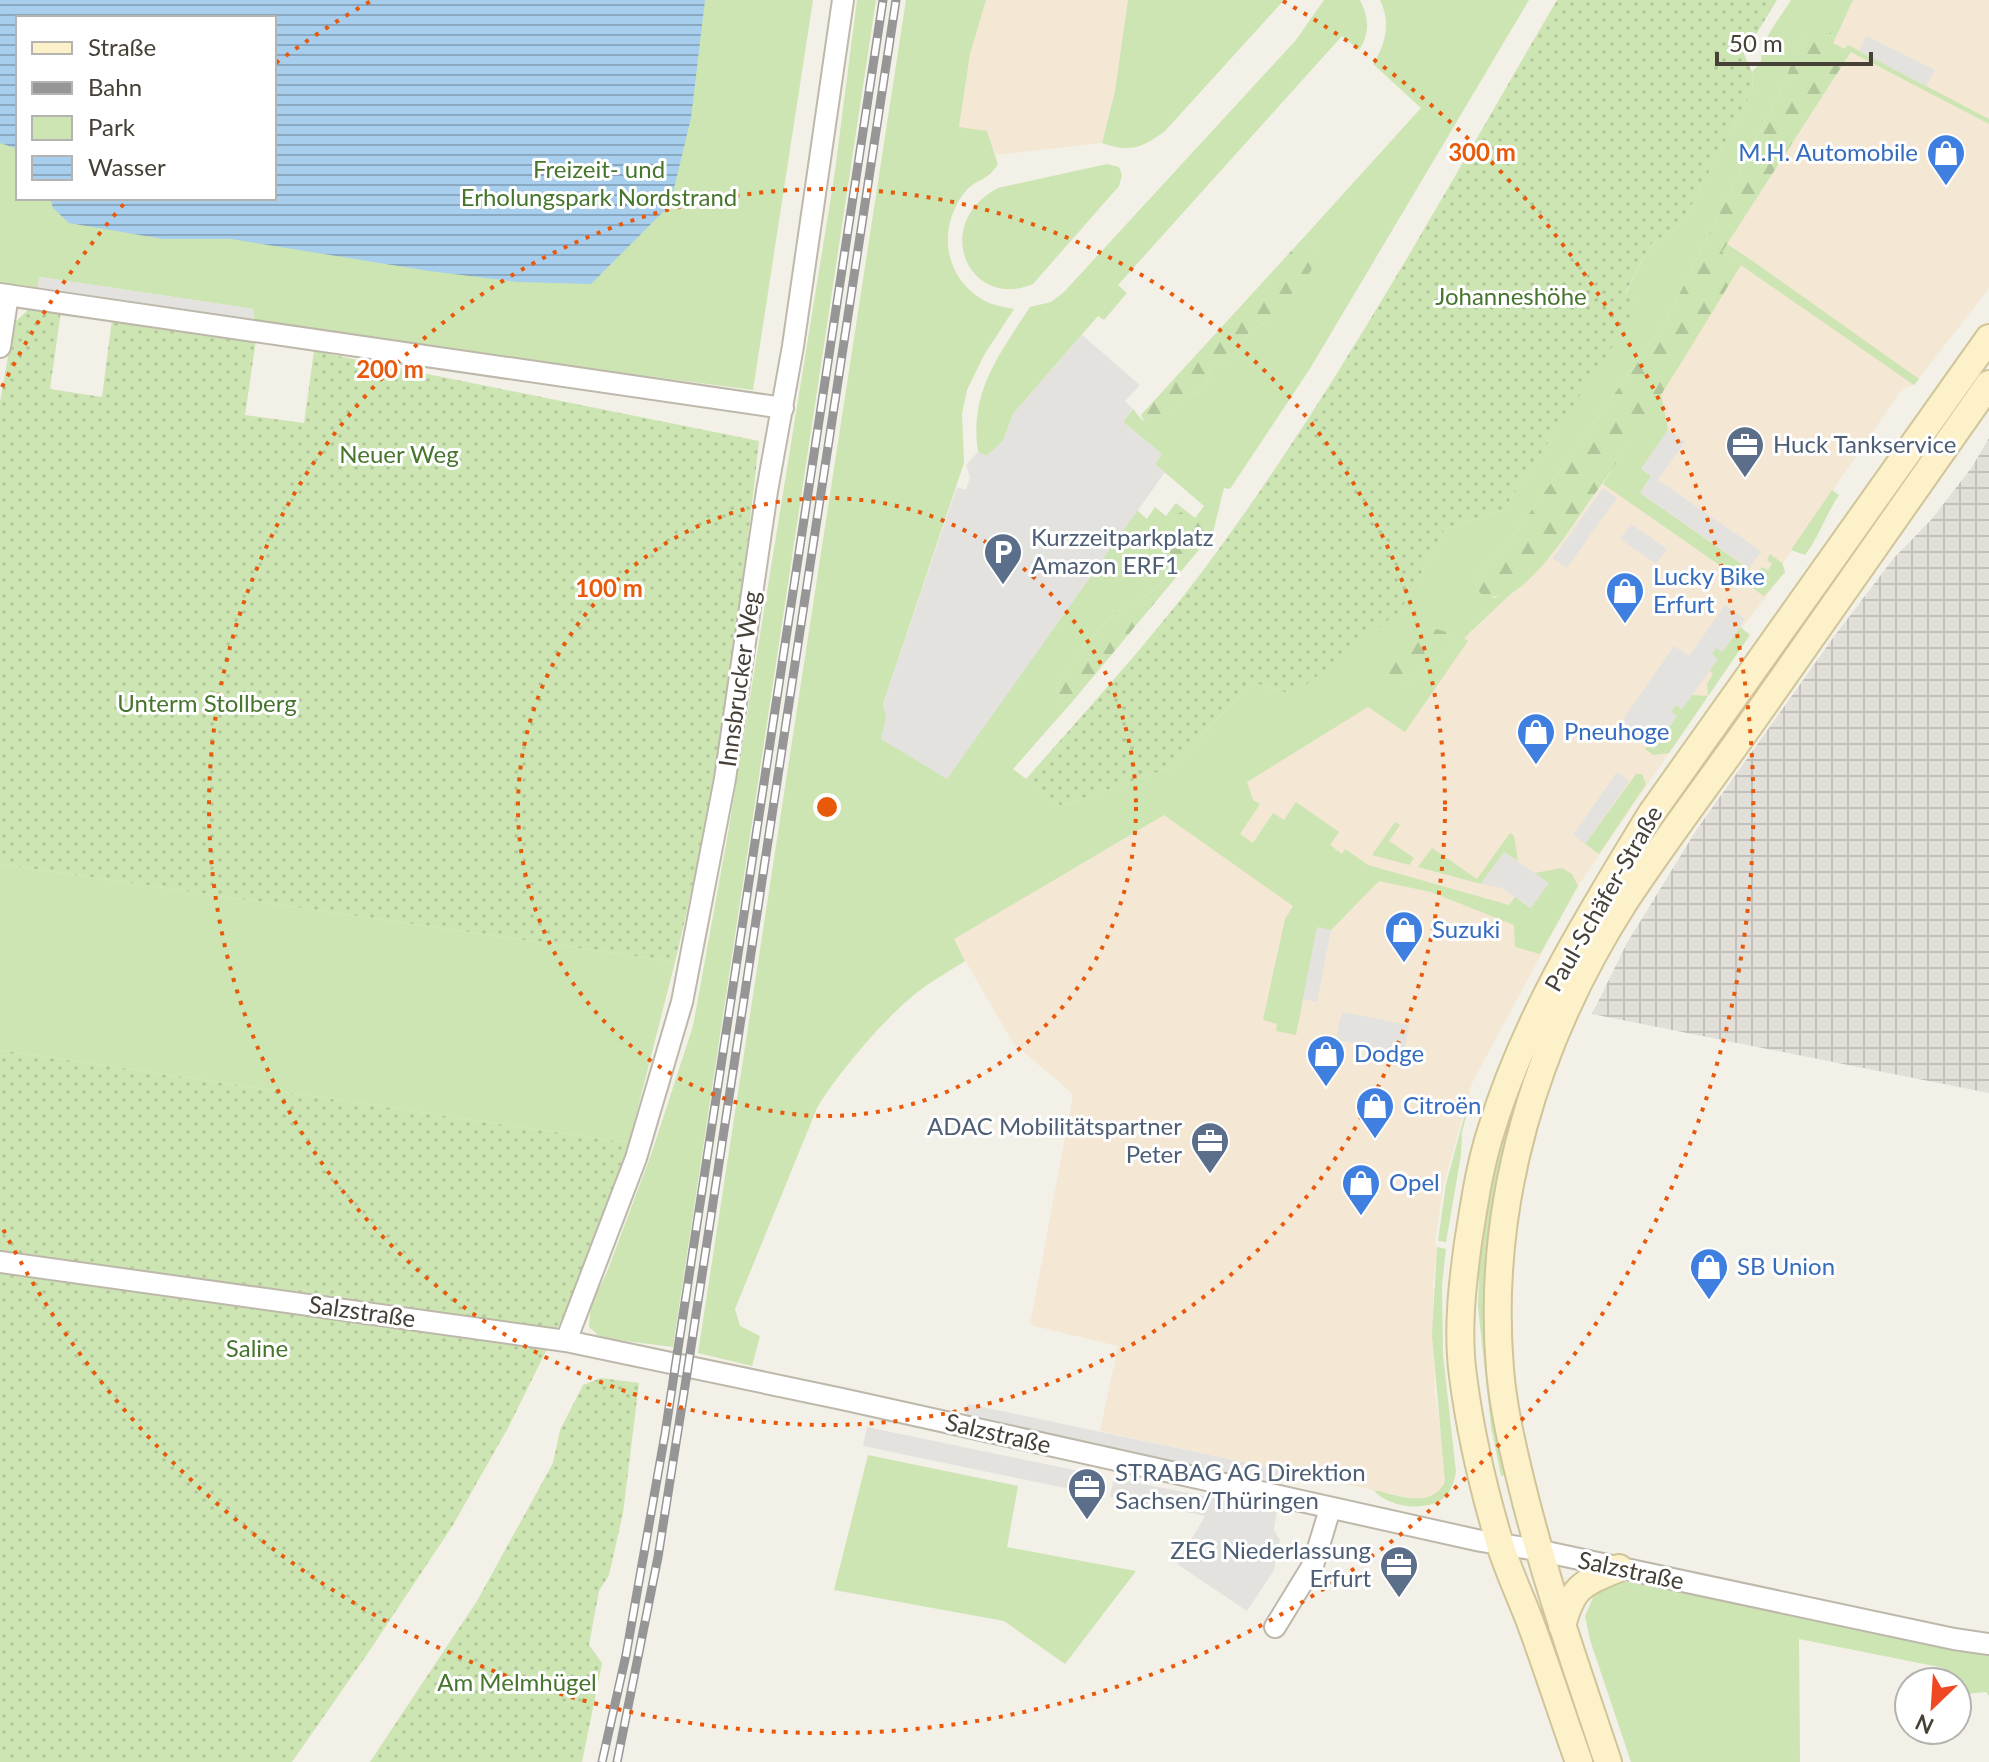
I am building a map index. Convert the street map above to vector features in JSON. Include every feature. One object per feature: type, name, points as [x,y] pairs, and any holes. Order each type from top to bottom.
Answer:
[{"type":"main road","name":"Paul-Schäfer-Straße","points":[[1579,1762],[1500,1544],[1484,1488],[1462,1374],[1460,1321],[1476,1191],[1490,1133],[1503,1095],[1549,991],[1609,882],[1651,814],[1989,338]]},
{"type":"main road","name":"Paul-Schäfer-Straße","points":[[1608,1762],[1537,1550],[1512,1446],[1500,1372],[1499,1248],[1518,1141],[1544,1059],[1565,1009],[1624,903],[1989,384]]},
{"type":"main road","points":[[1562,1626],[1569,1602],[1582,1584],[1619,1568]]},
{"type":"street","name":"Innsbrucker Weg","points":[[566,1341],[636,1158],[682,1002],[725,779],[843,0]]},
{"type":"street","points":[[0,347],[4,295],[783,408]]},
{"type":"street","name":"Salzstraße","points":[[0,1262],[566,1341],[842,1399],[1330,1509],[1989,1644]]},
{"type":"street","points":[[1275,1627],[1313,1565],[1330,1509]]},
{"type":"shaded area","points":[[986,0],[1128,0],[1115,91],[1102,143],[996,155],[987,131],[959,128],[970,54]]},
{"type":"shaded area","points":[[1853,0],[1989,0],[1989,288],[1914,385],[1902,389],[1783,563],[1785,572],[1742,628],[1750,635],[1578,886],[1472,1083],[1443,1187],[1435,1243],[1435,1394],[1445,1482],[1439,1492],[1420,1500],[1100,1431],[1118,1346],[1030,1325],[1073,1094],[1013,1043],[953,939],[1464,638],[1552,554],[1603,484],[1740,265],[1722,252],[1851,53],[1833,43]]},
{"type":"shaded area","points":[[1866,36],[1935,70],[1926,86],[1859,51]]},
{"type":"shaded area","points":[[39,277],[254,309],[253,324],[37,292]]},
{"type":"shaded area","name":"Kurzzeitparkplatz Amazon ERF1","points":[[1082,335],[1140,385],[1125,401],[1133,409],[1123,422],[1162,454],[1155,464],[1165,472],[947,779],[881,739],[886,716],[883,704],[957,487],[966,490],[970,477],[966,465],[978,452],[987,456],[1003,441],[1013,414]]},
{"type":"shaded area","points":[[1668,430],[1685,442],[1658,480],[1761,551],[1749,568],[1640,493],[1651,476],[1641,469]]},
{"type":"shaded area","points":[[1989,438],[1989,1093],[1592,1014],[1627,943],[1697,829],[1833,638],[1893,559],[1931,520],[1972,467]]},
{"type":"shaded area","points":[[1603,488],[1617,498],[1567,568],[1553,558]]},
{"type":"shaded area","points":[[1631,524],[1667,549],[1656,564],[1620,539]]},
{"type":"shaded area","points":[[1725,605],[1745,619],[1722,652],[1716,648],[1712,654],[1718,659],[1682,709],[1676,705],[1671,712],[1677,716],[1654,749],[1619,725],[1674,646],[1689,656]]},
{"type":"shaded area","points":[[1617,772],[1629,781],[1585,844],[1573,835]]},
{"type":"shaded area","points":[[1504,852],[1549,883],[1531,908],[1502,888],[1481,884]]},
{"type":"shaded area","points":[[1317,927],[1331,930],[1317,1002],[1303,999]]},
{"type":"shaded area","points":[[1342,1012],[1409,1025],[1404,1053],[1336,1040]]},
{"type":"shaded area","points":[[968,1404],[1281,1470],[1277,1489],[964,1422]]},
{"type":"shaded area","points":[[867,1427],[1098,1475],[1094,1494],[863,1446]]},
{"type":"shaded area","points":[[1114,1478],[1277,1511],[1274,1530],[1280,1540],[1274,1570],[1247,1611],[1177,1564],[1205,1516],[1110,1497]]},
{"type":"green space","name":"Freizeit- und Erholungspark Nordstrand","points":[[0,0],[813,0],[753,390],[253,324],[254,309],[40,277],[37,292],[0,286]]},
{"type":"green space","points":[[857,0],[876,0],[673,1347],[601,1338],[589,1327],[591,1304],[607,1272],[652,1152],[693,1026],[727,839],[834,178]]},
{"type":"green space","points":[[906,0],[986,0],[970,54],[959,127],[987,131],[998,164],[990,174],[965,192],[956,207],[950,222],[949,254],[962,282],[974,294],[989,303],[1014,309],[984,355],[967,390],[962,414],[964,463],[883,704],[886,716],[947,778],[1137,510],[1147,519],[1155,507],[1166,516],[1176,503],[1195,518],[1204,506],[1155,464],[1162,454],[1123,422],[1133,409],[1142,420],[1160,427],[1184,399],[1203,390],[1212,367],[1228,363],[1250,331],[1268,321],[1315,252],[1305,236],[1421,108],[1373,64],[1386,33],[1380,0],[1529,0],[1311,367],[1230,489],[1224,488],[1214,528],[1181,513],[1163,528],[1171,560],[1165,579],[1152,592],[1120,610],[1105,624],[1081,651],[1056,690],[1063,701],[1072,702],[1013,769],[1061,806],[1172,767],[1252,682],[1287,693],[1401,610],[1445,529],[1503,510],[1554,434],[1634,299],[1625,294],[1651,244],[1682,223],[1753,89],[1752,72],[1761,61],[1768,37],[1791,0],[1853,0],[1835,39],[1831,33],[1805,30],[1783,85],[1665,323],[1514,535],[1474,579],[1494,598],[1514,591],[1464,638],[1468,641],[1405,732],[1368,707],[1247,782],[1253,800],[1260,804],[1240,834],[1253,843],[1273,813],[1284,820],[1296,802],[1339,832],[1330,845],[1342,854],[1345,849],[1368,865],[1509,905],[1515,897],[1530,908],[1548,883],[1535,873],[1562,868],[1572,874],[1578,886],[1540,954],[1515,947],[1514,925],[1431,892],[1379,881],[1331,930],[1317,928],[1296,1035],[1276,1031],[1277,1024],[1263,1020],[1285,919],[1293,906],[1164,815],[954,939],[965,961],[924,987],[892,1015],[850,1062],[817,1108],[735,1309],[740,1326],[760,1336],[752,1366],[698,1353]],"holes":[[[1446,632],[1455,645],[1418,676],[1383,697]]]},
{"type":"green space","points":[[1128,0],[1284,0],[1165,131],[1142,145],[1120,148],[1102,143],[1115,91]]},
{"type":"green space","points":[[1324,0],[1360,0],[1367,25],[1359,50],[1342,36],[1118,285],[1127,293],[1104,320],[1098,316],[1013,414],[1003,441],[987,456],[978,452],[976,431],[982,392],[998,358],[1030,307],[1051,302],[1064,292],[1296,40]]},
{"type":"green space","name":"Johanneshöhe","points":[[1557,0],[1777,0],[1744,54],[1752,72],[1753,89],[1682,223],[1651,244],[1625,293],[1634,299],[1633,316],[1503,510],[1445,529],[1401,610],[1307,684],[1287,693],[1252,682],[1172,767],[1061,806],[1026,779],[1177,604],[1270,477],[1397,275]]},
{"type":"green space","points":[[1813,24],[1831,33],[1835,39],[1833,43],[1851,52],[1722,252],[1741,265],[1644,421],[1552,554],[1515,591],[1498,596],[1480,593],[1474,579],[1514,535],[1665,323],[1783,85],[1805,29]]},
{"type":"green space","points":[[1848,45],[1989,119],[1989,124],[1845,49]]},
{"type":"green space","points":[[1107,164],[1119,167],[1122,175],[1119,186],[1033,284],[1010,289],[991,285],[976,275],[966,260],[962,241],[966,222],[977,204],[998,188]]},
{"type":"green space","points":[[1305,236],[1315,252],[1311,271],[1268,321],[1250,331],[1228,363],[1212,367],[1203,390],[1184,399],[1160,428],[1146,423],[1141,415]]},
{"type":"green space","points":[[1727,244],[1919,379],[1914,385],[1722,252]]},
{"type":"green space","name":"Unterm Stollberg","points":[[28,310],[61,311],[50,389],[102,397],[112,319],[256,340],[245,415],[304,423],[314,351],[759,441],[726,703],[703,833],[675,962],[0,864],[0,402],[14,323]]},
{"type":"green space","points":[[1661,394],[1668,430],[1641,469],[1651,476],[1640,493],[1756,574],[1762,567],[1768,570],[1772,564],[1767,560],[1770,554],[1782,563],[1785,572],[1764,596],[1603,484]]},
{"type":"green space","points":[[1832,490],[1839,495],[1810,548],[1805,555],[1791,550]]},
{"type":"green space","points":[[1181,512],[1214,528],[1213,533],[1072,702],[1063,701],[1056,690],[1089,642],[1120,610],[1152,592],[1165,579],[1171,560],[1163,528],[1169,518]]},
{"type":"green space","points":[[1740,627],[1750,635],[1669,753],[1653,755],[1645,749],[1648,745],[1654,749],[1677,716],[1671,712],[1676,704],[1682,709],[1692,695],[1708,696],[1707,684],[1713,674],[1709,670],[1717,659],[1711,654],[1716,647],[1723,651]]},
{"type":"green space","points":[[1433,628],[1446,632],[1455,645],[1418,676],[1383,698],[1382,667],[1407,644]]},
{"type":"green space","points":[[1779,654],[1782,659],[1529,1073],[1497,1426],[1506,1475],[1501,1476],[1491,1427],[1478,1307],[1480,1244],[1494,1164],[1523,1071],[1620,886]]},
{"type":"green space","points":[[1636,774],[1642,774],[1646,784],[1599,854],[1585,844]]},
{"type":"green space","points":[[1395,822],[1400,825],[1389,841],[1414,858],[1409,865],[1372,855]]},
{"type":"green space","points":[[1510,833],[1514,836],[1518,861],[1504,852],[1481,884],[1418,867],[1432,848],[1477,879]]},
{"type":"green space","points":[[0,864],[675,962],[629,1143],[0,1050]]},
{"type":"green space","name":"Saline","points":[[0,1050],[629,1143],[571,1300],[509,1426],[453,1525],[292,1762],[0,1762]]},
{"type":"green space","points":[[1467,1106],[1446,1242],[1438,1241],[1446,1184]]},
{"type":"green space","points":[[1437,1247],[1446,1249],[1442,1285],[1443,1355],[1456,1472],[1450,1491],[1439,1501],[1408,1506],[1388,1501],[1374,1490],[1423,1498],[1439,1491],[1445,1482],[1432,1335]]},
{"type":"green space","name":"Am Melmhügel","points":[[601,1378],[639,1383],[623,1513],[609,1575],[599,1591],[589,1645],[602,1663],[582,1762],[370,1762],[477,1601],[553,1463],[560,1430],[583,1385]]},
{"type":"green space","points":[[868,1455],[1018,1486],[1007,1547],[1136,1571],[1065,1664],[1004,1621],[834,1590]]},
{"type":"green space","points":[[1617,1580],[1989,1653],[1989,1696],[1986,1692],[1973,1693],[1973,1666],[1934,1666],[1799,1639],[1800,1762],[1631,1762],[1590,1640],[1585,1616],[1593,1598],[1589,1593]]},
{"type":"water","points":[[0,0],[705,0],[691,118],[670,205],[591,284],[518,282],[429,271],[231,239],[163,239],[69,223],[53,208],[51,200],[276,200],[276,16],[16,16],[16,148],[0,143]]},
{"type":"railway","points":[[602,1762],[626,1655],[665,1434],[883,0]]},
{"type":"railway","points":[[617,1762],[658,1557],[896,0]]},
{"type":"place","name":"M.H. Automobile","points":[[1946,187]]},
{"type":"place","name":"Huck Tankservice","points":[[1745,479]]},
{"type":"place","name":"Kurzzeitparkplatz Amazon ERF1","points":[[1003,586]]},
{"type":"place","name":"Lucky Bike Erfurt","points":[[1625,625]]},
{"type":"place","name":"Pneuhoge","points":[[1536,766]]},
{"type":"place","name":"Suzuki","points":[[1404,964]]},
{"type":"place","name":"Dodge","points":[[1326,1088]]},
{"type":"place","name":"Citroën","points":[[1375,1140]]},
{"type":"place","name":"ADAC Mobilitätspartner Peter","points":[[1210,1175]]},
{"type":"place","name":"Opel","points":[[1361,1217]]},
{"type":"place","name":"SB Union","points":[[1709,1301]]},
{"type":"place","name":"STRABAG AG Direktion Sachsen/Thüringen","points":[[1087,1521]]},
{"type":"place","name":"ZEG Niederlassung Erfurt","points":[[1399,1599]]},
{"type":"park label","name":"Neuer Weg","points":[[399,455]]}]
